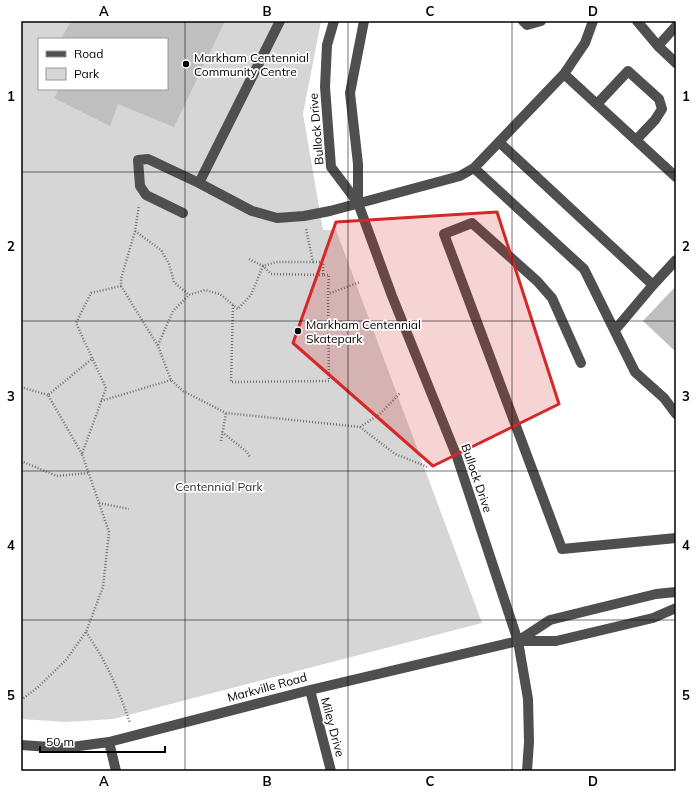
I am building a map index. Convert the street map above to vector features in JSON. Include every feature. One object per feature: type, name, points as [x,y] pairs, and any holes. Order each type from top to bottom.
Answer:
[{"type":"street","points":[[199,183],[280,21]]},
{"type":"street","name":"Bullock Drive","points":[[334,21],[327,45],[325,86],[331,167],[358,203],[392,296],[457,457],[518,641],[528,699],[529,742],[527,771]]},
{"type":"street","name":"Bullock Drive","points":[[358,203],[358,164],[350,93],[364,21]]},
{"type":"street","points":[[523,21],[527,25],[541,21]]},
{"type":"street","points":[[184,213],[146,195],[140,186],[138,160],[148,159],[199,183],[252,212],[278,218],[304,216],[460,176],[474,168],[564,74],[585,43],[593,21]]},
{"type":"street","points":[[637,21],[658,46],[676,63]]},
{"type":"street","points":[[658,46],[676,26]]},
{"type":"street","points":[[597,104],[628,71],[654,94],[658,98],[662,109],[655,120],[636,140]]},
{"type":"street","points":[[564,74],[676,177]]},
{"type":"street","points":[[499,142],[653,285]]},
{"type":"street","points":[[474,168],[584,269],[635,372],[664,398],[676,414]]},
{"type":"street","points":[[581,363],[552,298],[536,281],[472,223],[444,234],[562,549],[676,538]]},
{"type":"street","points":[[615,330],[676,260]]},
{"type":"street","points":[[518,641],[550,620],[656,594],[676,592]]},
{"type":"street","points":[[518,641],[556,641],[653,618],[676,608]]},
{"type":"street","name":"Markville Road","points":[[21,745],[64,748],[108,742],[310,690],[518,641]]},
{"type":"street","name":"Miley Drive","points":[[310,690],[331,771]]},
{"type":"street","points":[[108,742],[116,771]]},
{"type":"path","points":[[140,204],[135,231],[121,280],[121,286],[158,346],[171,380],[183,392],[226,412],[360,427],[395,454],[428,467]]},
{"type":"path","points":[[304,216],[313,262],[310,262]]},
{"type":"path","points":[[135,231],[160,250],[169,264],[174,282],[189,295]]},
{"type":"path","points":[[233,305],[232,382],[329,381],[329,275],[271,274],[263,266],[249,259]]},
{"type":"path","points":[[263,266],[276,262],[323,262],[323,275]]},
{"type":"path","points":[[158,346],[173,311],[189,295],[205,290],[220,294],[238,309],[251,295],[263,266]]},
{"type":"path","points":[[328,294],[360,282]]},
{"type":"path","points":[[82,454],[106,388],[76,323],[91,293],[121,286]]},
{"type":"path","points":[[48,395],[93,358]]},
{"type":"path","points":[[101,401],[171,380]]},
{"type":"path","points":[[21,387],[48,395],[82,454],[109,532],[103,586],[86,632],[66,660],[37,688],[21,700]]},
{"type":"path","points":[[360,427],[380,414],[400,393]]},
{"type":"path","points":[[221,442],[226,412]]},
{"type":"path","points":[[222,432],[247,452],[250,458]]},
{"type":"path","points":[[21,461],[57,476],[88,473]]},
{"type":"path","points":[[99,503],[129,509]]},
{"type":"path","points":[[86,632],[103,656],[119,690],[134,736]]},
{"type":"highlighted area","points":[[497,212],[559,404],[433,466],[293,343],[336,222]]},
{"type":"green space","name":"Centennial Park","points":[[21,21],[321,21],[303,114],[323,230],[336,230],[482,623],[113,719],[66,722],[21,719]]},
{"type":"building","name":"Markham Centennial Community Centre","points":[[71,21],[225,21],[174,127],[118,104],[110,126],[54,98],[58,90],[168,90],[168,38],[62,38]]},
{"type":"building","points":[[676,286],[676,352],[643,321]]},
{"type":"place","name":"Markham Centennial Community Centre","points":[[186,64]]},
{"type":"place","name":"Markham Centennial Skatepark","points":[[298,331]]}]
